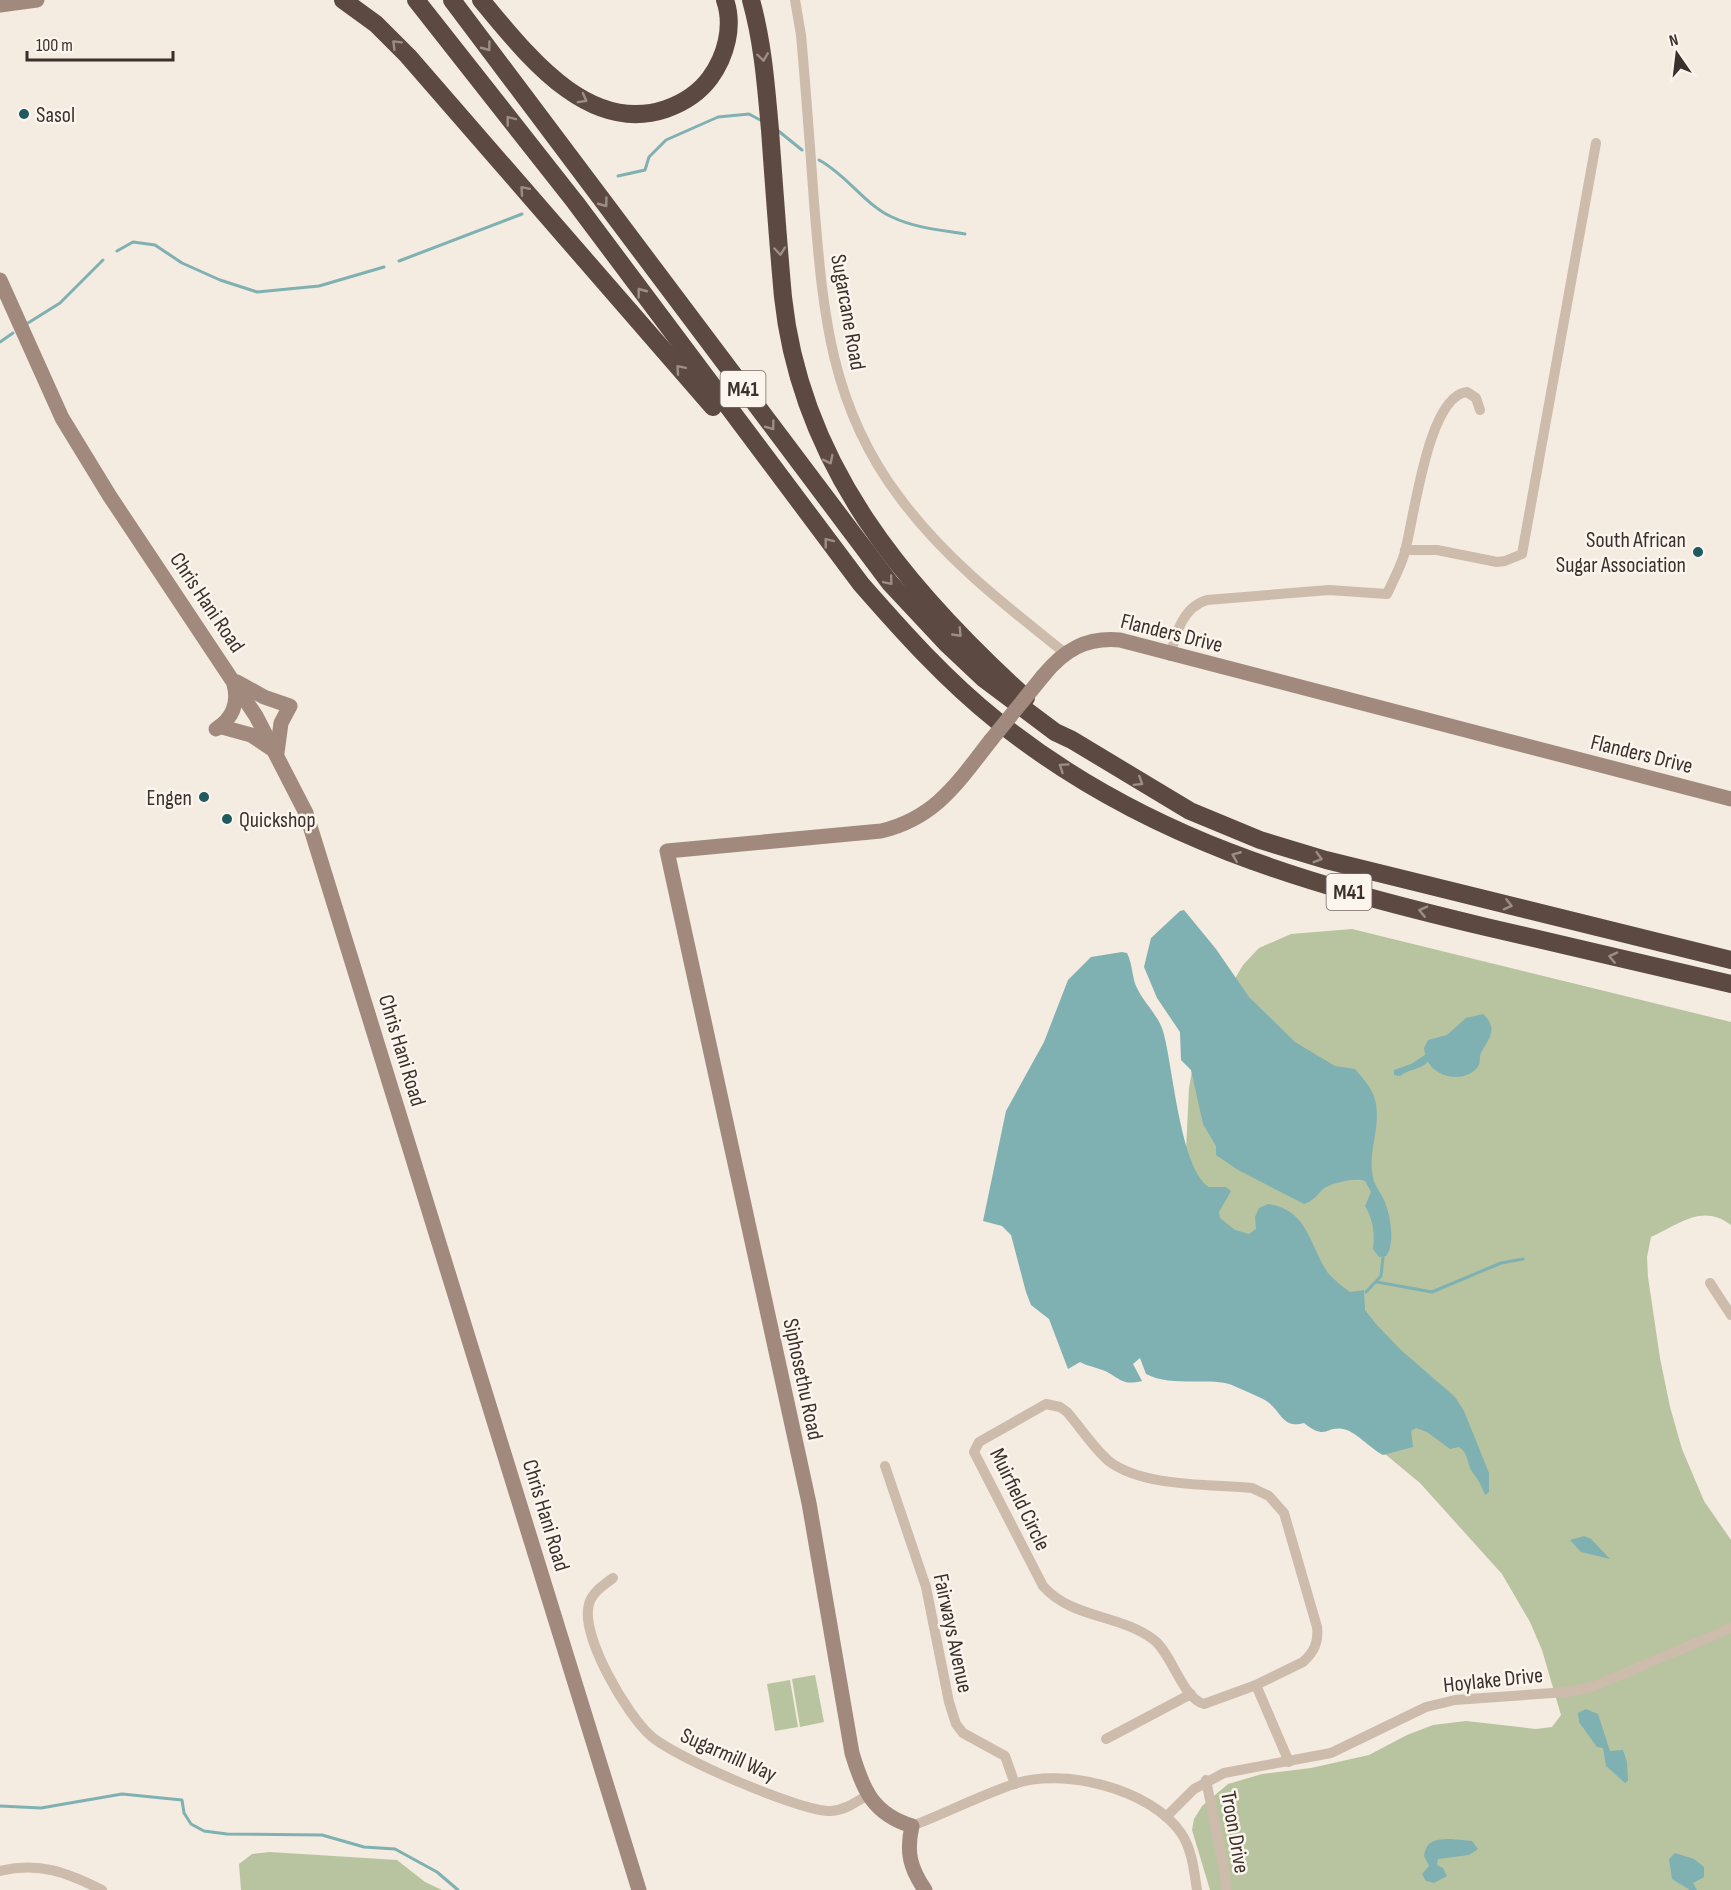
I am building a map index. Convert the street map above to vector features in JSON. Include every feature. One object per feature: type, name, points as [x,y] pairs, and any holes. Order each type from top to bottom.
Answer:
[{"type":"highway","points":[[344,0],[376,24],[408,56],[789,491]]},
{"type":"highway","name":"M41","points":[[416,0],[574,202],[861,584],[900,630],[973,701],[1033,747],[1090,786],[1138,812],[1250,862],[1391,904],[1731,984]]},
{"type":"highway","name":"M41","points":[[452,0],[890,583],[948,645],[983,678],[1032,717],[1190,811],[1260,840],[1326,860],[1731,959]]},
{"type":"highway","points":[[481,0],[536,61],[576,96],[596,106],[636,114],[655,113],[678,105],[707,83],[724,52],[728,32],[725,0]]},
{"type":"highway","points":[[751,0],[758,26],[765,74],[788,332],[798,379],[824,450],[865,519],[922,595],[992,667],[1072,740]]},
{"type":"highway","points":[[1645,964],[1731,990]]},
{"type":"street","points":[[0,5],[36,0]]},
{"type":"street","name":"Sugarcane Road","points":[[795,0],[801,35],[822,293],[830,348],[860,435],[900,499],[953,558],[987,590],[1065,653]]},
{"type":"street","points":[[1405,550],[1437,550],[1497,562],[1521,554],[1596,143]]},
{"type":"street","name":"Chris Hani Road","points":[[0,280],[30,352],[71,434],[232,678],[277,753],[306,813],[639,1890]]},
{"type":"street","points":[[1170,656],[1176,632],[1191,608],[1207,600],[1329,590],[1387,594],[1405,550],[1422,467],[1445,408],[1453,397],[1467,392],[1476,398],[1480,410]]},
{"type":"street","name":"Flanders Drive","points":[[667,851],[881,831],[900,826],[931,810],[946,796],[1043,676],[1065,653],[1076,646],[1102,638],[1120,640],[1170,656],[1731,799]]},
{"type":"street","points":[[232,678],[254,692],[290,706],[281,723],[277,753],[251,735],[219,728],[230,717],[235,705],[236,691],[232,678]]},
{"type":"street","name":"Siphosethu Road","points":[[667,851],[809,1503],[852,1753],[868,1795],[887,1815],[912,1826]]},
{"type":"street","points":[[1710,1282],[1731,1315]]},
{"type":"street","name":"Muirfield Circle","points":[[1052,1404],[1067,1412],[1104,1457],[1126,1471],[1151,1479],[1252,1488],[1269,1496],[1284,1513],[1289,1523],[1317,1627],[1317,1641],[1303,1662],[1256,1685],[1204,1704],[1198,1703],[1191,1694],[1156,1642],[1143,1634],[1064,1605],[1042,1586],[975,1458],[975,1448],[979,1442],[1039,1407],[1052,1404]]},
{"type":"street","name":"Fairways Avenue","points":[[885,1466],[926,1587],[949,1702],[956,1724],[963,1732],[1005,1756],[1015,1784]]},
{"type":"street","name":"Sugarmill Way","points":[[613,1578],[592,1596],[587,1612],[588,1626],[622,1701],[652,1737],[683,1758],[812,1809],[841,1809],[868,1795]]},
{"type":"street","name":"Hoylake Drive","points":[[1166,1817],[1206,1780],[1239,1769],[1331,1753],[1402,1717],[1443,1702],[1567,1692],[1599,1684],[1731,1628]]},
{"type":"street","points":[[1256,1685],[1289,1762]]},
{"type":"street","points":[[1106,1739],[1191,1694]]},
{"type":"street","points":[[925,1890],[912,1868],[908,1854],[912,1826],[1015,1784],[1062,1779],[1086,1782],[1138,1798],[1166,1817],[1187,1842],[1197,1890]]},
{"type":"street","name":"Troon Drive","points":[[1206,1780],[1226,1874],[1226,1890]]},
{"type":"street","points":[[0,1872],[33,1867],[54,1869],[102,1890]]},
{"type":"green space","points":[[1352,929],[1731,1022],[1731,1225],[1711,1216],[1691,1218],[1651,1237],[1647,1257],[1660,1358],[1682,1449],[1704,1501],[1731,1540],[1731,1890],[1210,1890],[1192,1830],[1194,1819],[1202,1806],[1228,1784],[1262,1774],[1311,1768],[1369,1755],[1407,1735],[1433,1725],[1466,1721],[1536,1729],[1552,1727],[1561,1715],[1542,1650],[1530,1622],[1502,1574],[1420,1483],[1308,1390],[1184,1192],[1189,1088],[1194,1059],[1215,1012],[1243,965],[1259,948],[1291,934]]},
{"type":"green space","points":[[815,1675],[824,1722],[800,1727],[792,1679]]},
{"type":"green space","points":[[790,1680],[798,1727],[775,1731],[767,1684]]},
{"type":"green space","points":[[270,1852],[397,1860],[425,1882],[442,1890],[241,1890],[239,1864],[252,1854]]},
{"type":"water","points":[[1184,910],[1216,949],[1249,997],[1295,1042],[1335,1066],[1355,1069],[1370,1087],[1377,1110],[1372,1158],[1373,1177],[1386,1204],[1391,1227],[1391,1244],[1386,1256],[1379,1257],[1373,1249],[1373,1226],[1365,1206],[1371,1192],[1365,1181],[1350,1180],[1331,1185],[1304,1204],[1238,1170],[1216,1155],[1216,1146],[1203,1124],[1191,1070],[1181,1060],[1180,1032],[1157,998],[1144,967],[1151,938],[1180,911]]},
{"type":"water","points":[[1127,953],[1137,988],[1163,1031],[1184,1139],[1191,1160],[1199,1177],[1209,1187],[1226,1187],[1231,1191],[1219,1212],[1220,1218],[1235,1230],[1249,1234],[1256,1229],[1255,1217],[1259,1208],[1268,1204],[1281,1207],[1300,1221],[1322,1263],[1335,1281],[1350,1292],[1364,1290],[1365,1310],[1376,1324],[1401,1350],[1455,1397],[1464,1411],[1489,1473],[1489,1492],[1485,1495],[1466,1456],[1459,1447],[1450,1449],[1427,1432],[1416,1428],[1411,1431],[1413,1447],[1383,1455],[1347,1430],[1322,1432],[1304,1423],[1290,1423],[1263,1399],[1226,1383],[1168,1380],[1146,1374],[1140,1358],[1133,1364],[1142,1381],[1132,1383],[1080,1362],[1068,1369],[1049,1319],[1031,1305],[1011,1235],[1002,1226],[983,1221],[1006,1111],[1044,1042],[1068,980],[1091,957]]},
{"type":"water","points":[[1483,1014],[1488,1019],[1491,1032],[1481,1053],[1478,1066],[1472,1073],[1451,1077],[1438,1072],[1428,1062],[1400,1076],[1394,1075],[1394,1070],[1411,1064],[1425,1055],[1424,1048],[1428,1040],[1447,1035],[1466,1018]]},
{"type":"water","points":[[1584,1536],[1591,1539],[1610,1559],[1581,1552],[1570,1540]]},
{"type":"water","points":[[1586,1709],[1598,1714],[1610,1751],[1623,1750],[1627,1762],[1628,1781],[1625,1783],[1606,1766],[1603,1748],[1597,1747],[1579,1722],[1578,1713]]},
{"type":"water","points":[[1451,1839],[1472,1841],[1478,1849],[1469,1855],[1438,1859],[1437,1865],[1443,1868],[1447,1876],[1434,1883],[1426,1881],[1422,1874],[1429,1866],[1424,1856],[1427,1847],[1433,1841]]},
{"type":"water","points":[[1675,1853],[1694,1859],[1704,1867],[1704,1877],[1693,1883],[1697,1890],[1690,1890],[1672,1879],[1669,1859]]},
{"type":"waterway","points":[[618,176],[645,170],[649,157],[666,140],[718,117],[749,114],[762,121]]},
{"type":"waterway","points":[[776,129],[802,150]]},
{"type":"waterway","points":[[819,160],[882,212],[919,226],[965,234]]},
{"type":"waterway","points":[[399,261],[522,214]]},
{"type":"waterway","points":[[117,251],[133,242],[155,245],[182,263],[220,280],[257,292],[319,286],[384,267]]},
{"type":"waterway","points":[[28,323],[60,303],[103,260]]},
{"type":"waterway","points":[[0,342],[13,333]]},
{"type":"waterway","points":[[1366,1292],[1381,1276],[1383,1257]]},
{"type":"waterway","points":[[1377,1282],[1432,1292],[1501,1263],[1523,1259]]},
{"type":"waterway","points":[[0,1806],[41,1808],[122,1794],[182,1800],[184,1813],[191,1824],[204,1831],[227,1834],[322,1835],[364,1847],[395,1849],[437,1872],[458,1890]]},
{"type":"place","name":"Sasol","points":[[24,114]]},
{"type":"place","name":"South African Sugar Association","points":[[1698,552]]},
{"type":"place","name":"Engen","points":[[204,797]]},
{"type":"place","name":"Quickshop","points":[[227,819]]}]
